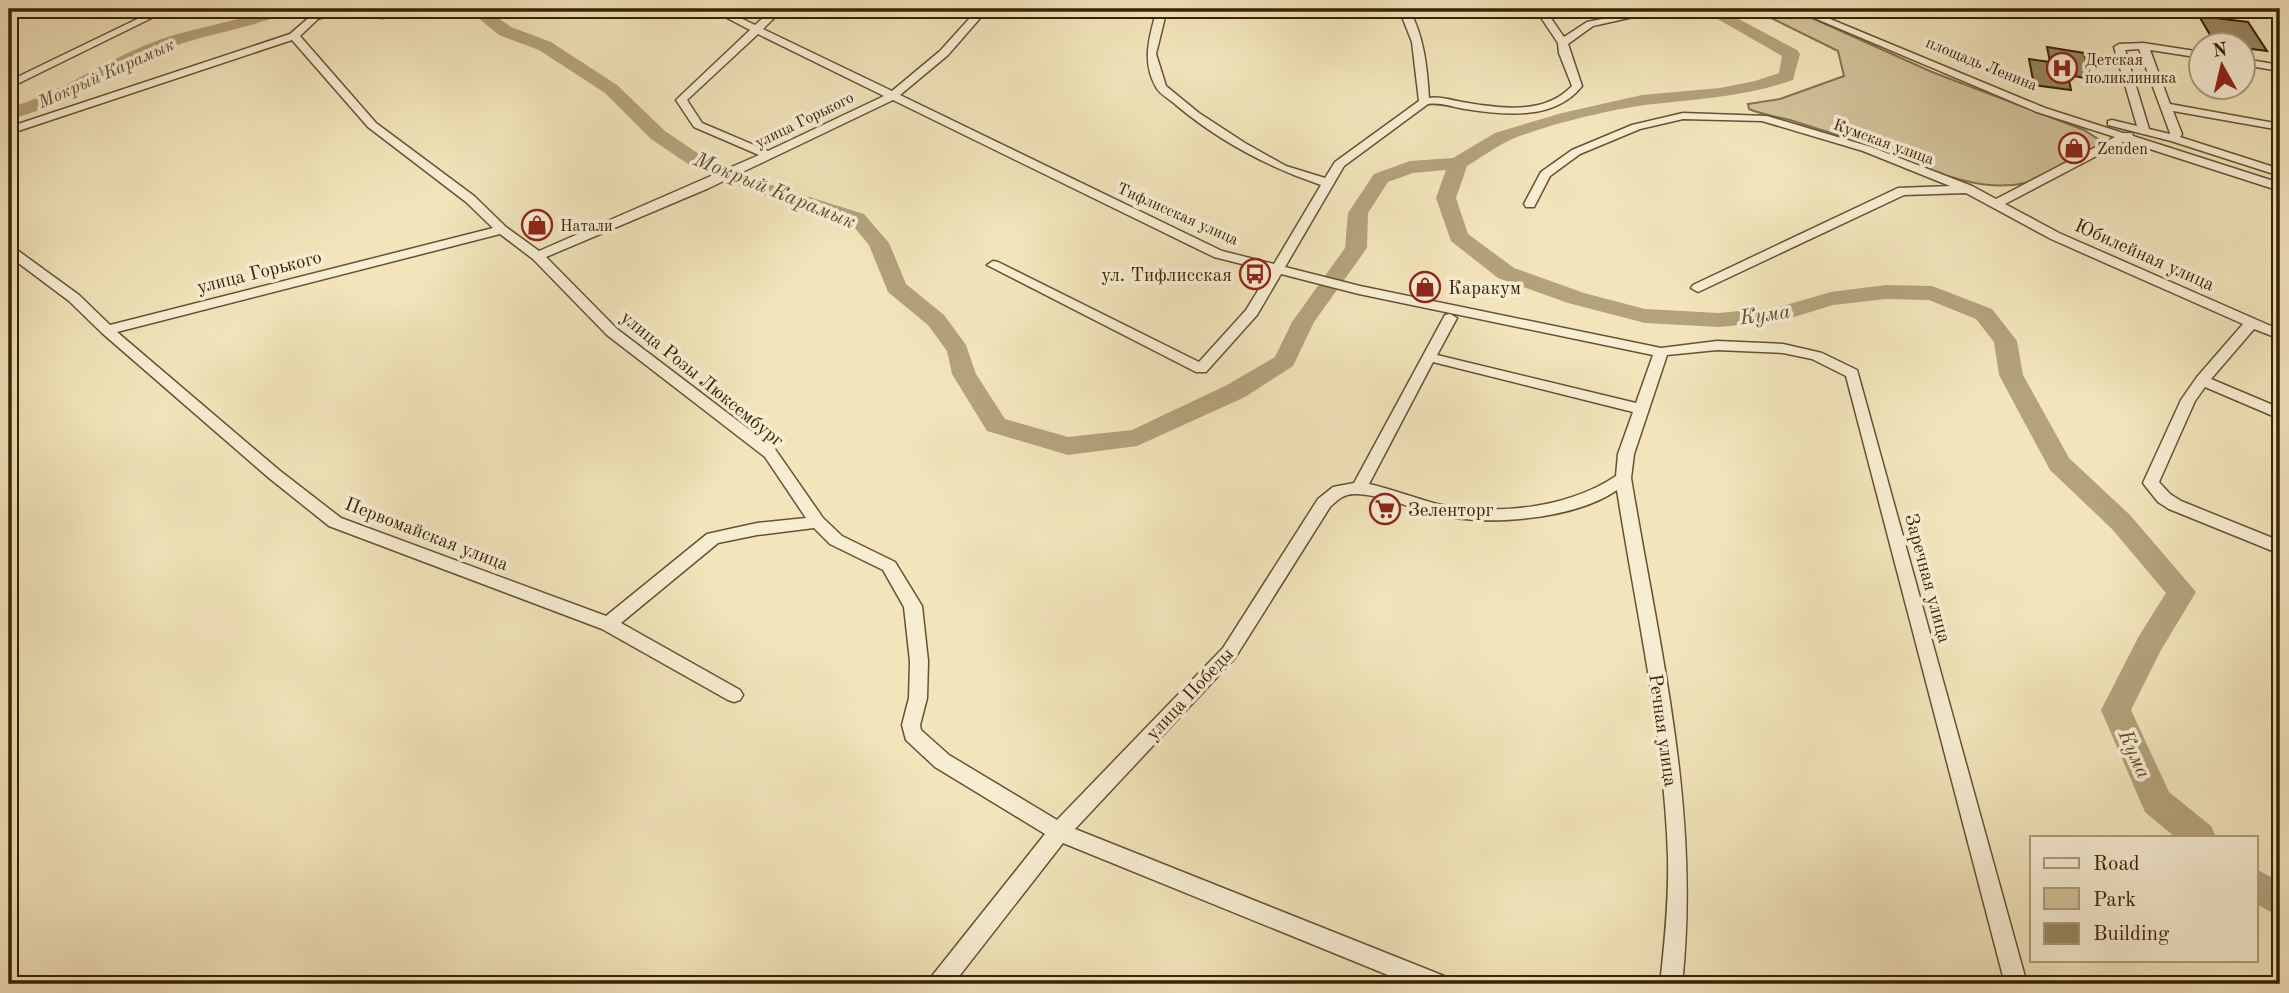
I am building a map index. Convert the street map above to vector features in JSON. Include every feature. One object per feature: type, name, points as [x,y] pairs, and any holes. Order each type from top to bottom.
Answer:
[{"type":"street","points":[[9,85],[165,9]]},
{"type":"street","points":[[9,131],[294,36],[316,17],[337,9]]},
{"type":"street","points":[[374,9],[385,16]]},
{"type":"street","name":"Тифлисская улица","points":[[715,9],[1219,254],[1359,290],[1661,352]]},
{"type":"street","points":[[768,155],[698,125],[681,100],[778,9]]},
{"type":"street","name":"улица Горького","points":[[538,256],[705,185],[892,96],[944,53],[983,9]]},
{"type":"street","points":[[1162,9],[1151,54],[1161,87],[1195,115],[1241,145],[1282,168],[1327,183]]},
{"type":"street","points":[[1404,9],[1412,22],[1419,49],[1424,102]]},
{"type":"street","name":"площадь Ленина","points":[[1798,9],[2029,105],[2280,187]]},
{"type":"street","name":"площадь Ленина","points":[[1815,9],[2047,106],[2172,138]]},
{"type":"street","points":[[2094,9],[2109,9]]},
{"type":"street","points":[[1563,43],[1590,24],[1639,13]]},
{"type":"street","points":[[993,265],[1201,369],[1252,312],[1339,164],[1424,102],[1433,100],[1515,110],[1539,108],[1562,100],[1577,86],[1564,53],[1563,43],[1545,16]]},
{"type":"street","name":"улица Розы Люксембург","points":[[294,36],[372,125],[470,199],[502,230],[538,256],[612,332],[770,453],[817,523],[836,540],[889,566],[913,606],[919,661],[918,698],[911,725],[913,734],[942,761],[1059,832]]},
{"type":"street","points":[[2143,46],[2176,134],[2172,138]]},
{"type":"street","points":[[1998,203],[2123,136],[2144,130],[2119,47],[2143,46],[2188,53]]},
{"type":"street","points":[[2258,64],[2280,68]]},
{"type":"street","points":[[2165,106],[2280,127]]},
{"type":"street","name":"Кумская улица","points":[[1530,204],[1545,174],[1576,152],[1636,127],[1683,116],[1763,118],[1867,149],[1968,190]]},
{"type":"street","points":[[2123,136],[2172,138],[2280,173]]},
{"type":"street","name":"Кумская улица","points":[[1698,288],[1894,194],[1921,189],[1968,190]]},
{"type":"street","name":"Юбилейная улица","points":[[1968,190],[1998,203],[2054,236],[2280,335]]},
{"type":"street","name":"улица Горького","points":[[107,330],[502,230]]},
{"type":"street","name":"Первомайская улица","points":[[9,250],[74,298],[107,330],[274,474],[335,522],[608,624],[734,695]]},
{"type":"street","points":[[1450,318],[1359,488],[1446,511],[1510,513],[1583,500],[1610,489],[1623,478]]},
{"type":"street","points":[[2252,322],[2188,400],[2151,483],[2164,498],[2175,505],[2280,548]]},
{"type":"street","name":"Заречная улица","points":[[1661,352],[1679,347],[1784,348],[1816,356],[1852,373],[2016,984]]},
{"type":"street","name":"Речная улица","points":[[1661,352],[1626,454],[1623,478],[1672,772],[1677,844],[1676,942],[1671,984]]},
{"type":"street","points":[[1429,357],[1642,408]]},
{"type":"street","points":[[2202,380],[2280,414]]},
{"type":"street","name":"улица Победы","points":[[940,984],[1059,832],[1229,653],[1325,501],[1340,489],[1359,488]]},
{"type":"street","points":[[608,624],[713,538],[757,529],[817,523]]},
{"type":"street","points":[[1059,832],[1436,984]]},
{"type":"green space","points":[[1753,9],[1792,9],[1932,72],[2084,130],[2101,141],[2096,147],[2043,177],[2004,186],[1960,180],[1856,141],[1754,111],[1749,109],[1748,104],[1780,99],[1844,76],[1838,51]]},
{"type":"building","points":[[2199,16],[2248,22],[2255,32],[2208,32]]},
{"type":"building","points":[[2258,37],[2267,51],[2258,50]]},
{"type":"building","name":"Детская поликлиника","points":[[2047,47],[2084,53],[2091,79],[2068,75],[2071,90],[2034,85],[2029,59],[2050,62]]},
{"type":"waterway","name":"Мокрый Карамык","points":[[9,114],[47,101],[155,47],[284,9]]},
{"type":"waterway","name":"Мокрый Карамык","points":[[475,9],[505,31],[545,46],[611,89],[658,135],[698,162],[764,189],[857,218],[879,243],[896,287],[936,320],[958,350],[964,374],[996,425],[1068,446],[1137,438],[1236,391],[1285,361],[1303,322],[1356,248],[1358,213],[1381,178],[1410,167],[1458,163]]},
{"type":"waterway","name":"Кума","points":[[1458,163],[1502,137],[1568,117],[1642,100],[1720,93],[1759,86],[1787,76],[1791,54],[1708,9]]},
{"type":"waterway","name":"Кума","points":[[1458,163],[1446,198],[1458,237],[1506,273],[1576,298],[1645,316],[1719,320],[1781,314],[1831,299],[1886,292],[1932,293],[1984,314],[2005,341],[2011,375],[2059,464],[2121,522],[2182,592],[2149,644],[2116,710],[2157,802],[2198,836]]},
{"type":"waterway","name":"Кума","points":[[2258,886],[2280,901]]},
{"type":"place","name":"Детская поликлиника","points":[[2062,68]]},
{"type":"place","name":"Zenden","points":[[2074,148]]},
{"type":"place","name":"Натали","points":[[537,225]]},
{"type":"place","name":"ул. Тифлисская","points":[[1255,274]]},
{"type":"place","name":"Каракум","points":[[1425,287]]},
{"type":"place","name":"Зеленторг","points":[[1385,509]]}]
